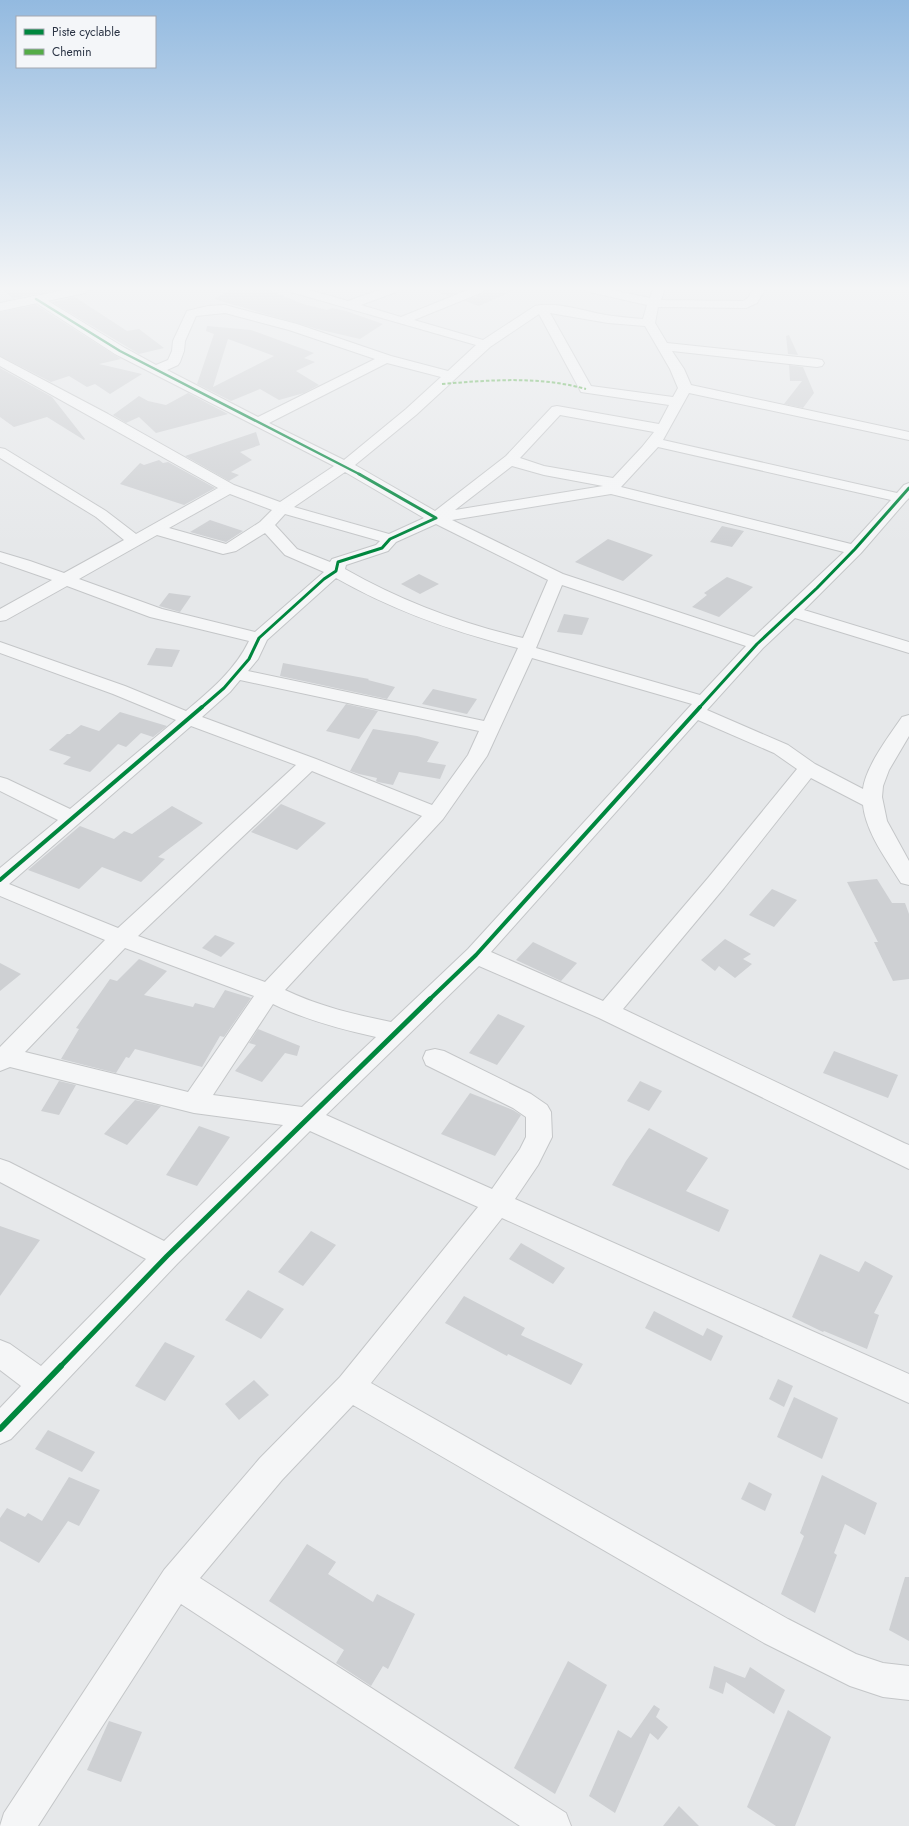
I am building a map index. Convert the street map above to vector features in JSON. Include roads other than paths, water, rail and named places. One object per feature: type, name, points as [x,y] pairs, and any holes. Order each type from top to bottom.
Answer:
[{"type":"street","points":[[24,374],[229,488],[282,508],[390,539]]},
{"type":"street","points":[[164,374],[345,466],[436,518],[557,578],[757,644]]},
{"type":"street","points":[[258,423],[356,374]]},
{"type":"street","points":[[445,374],[452,376]]},
{"type":"street","points":[[578,374],[586,389],[676,402]]},
{"type":"street","points":[[679,374],[685,388]]},
{"type":"street","points":[[154,529],[223,549],[230,548],[266,525],[282,508],[345,466],[452,376]]},
{"type":"street","points":[[436,518],[614,486],[654,442],[663,429],[676,402],[685,388]]},
{"type":"street","points":[[685,388],[909,436]]},
{"type":"street","points":[[0,880],[224,688],[249,659],[259,638],[324,579],[336,571],[338,562],[382,548],[390,539],[436,518],[511,459],[557,410],[663,429]]},
{"type":"street","points":[[654,442],[905,492]]},
{"type":"street","points":[[0,452],[101,514],[134,540]]},
{"type":"street","points":[[511,459],[519,464],[614,486],[854,550]]},
{"type":"street","points":[[0,616],[229,488]]},
{"type":"street","points":[[0,1429],[167,1256],[395,1032],[476,955],[757,644],[793,612],[854,550],[905,492]]},
{"type":"street","points":[[266,525],[291,552],[336,571],[375,593],[431,617],[478,634],[527,648],[700,707],[781,749],[808,768],[872,802]]},
{"type":"street","points":[[0,557],[24,564],[156,612],[259,638]]},
{"type":"street","points":[[194,1103],[269,992],[436,814],[477,756],[527,648],[557,578]]},
{"type":"street","points":[[793,612],[909,648]]},
{"type":"street","points":[[0,647],[119,690],[188,718],[309,763],[436,814]]},
{"type":"street","points":[[236,674],[491,728]]},
{"type":"street","points":[[909,721],[885,761],[873,786],[872,802],[882,832],[909,878]]},
{"type":"street","points":[[3,1060],[121,938],[309,763]]},
{"type":"street","points":[[607,1012],[716,883],[808,768]]},
{"type":"street","points":[[0,783],[73,819]]},
{"type":"street","points":[[882,832],[909,847]]},
{"type":"street","points":[[0,888],[121,938],[269,992],[304,1009],[352,1023],[395,1032]]},
{"type":"street","points":[[476,955],[607,1012],[909,1158]]},
{"type":"street","points":[[21,1825],[176,1582],[271,1470],[350,1387],[497,1204],[529,1157],[539,1137],[538,1112],[522,1101],[435,1058]]},
{"type":"street","points":[[3,1060],[194,1103],[307,1118],[909,1389]]},
{"type":"street","points":[[0,1170],[167,1256]]},
{"type":"street","points":[[0,1353],[42,1384]]},
{"type":"street","points":[[350,1387],[776,1631],[850,1669],[883,1680],[909,1683]]},
{"type":"street","points":[[176,1582],[553,1826]]}]
